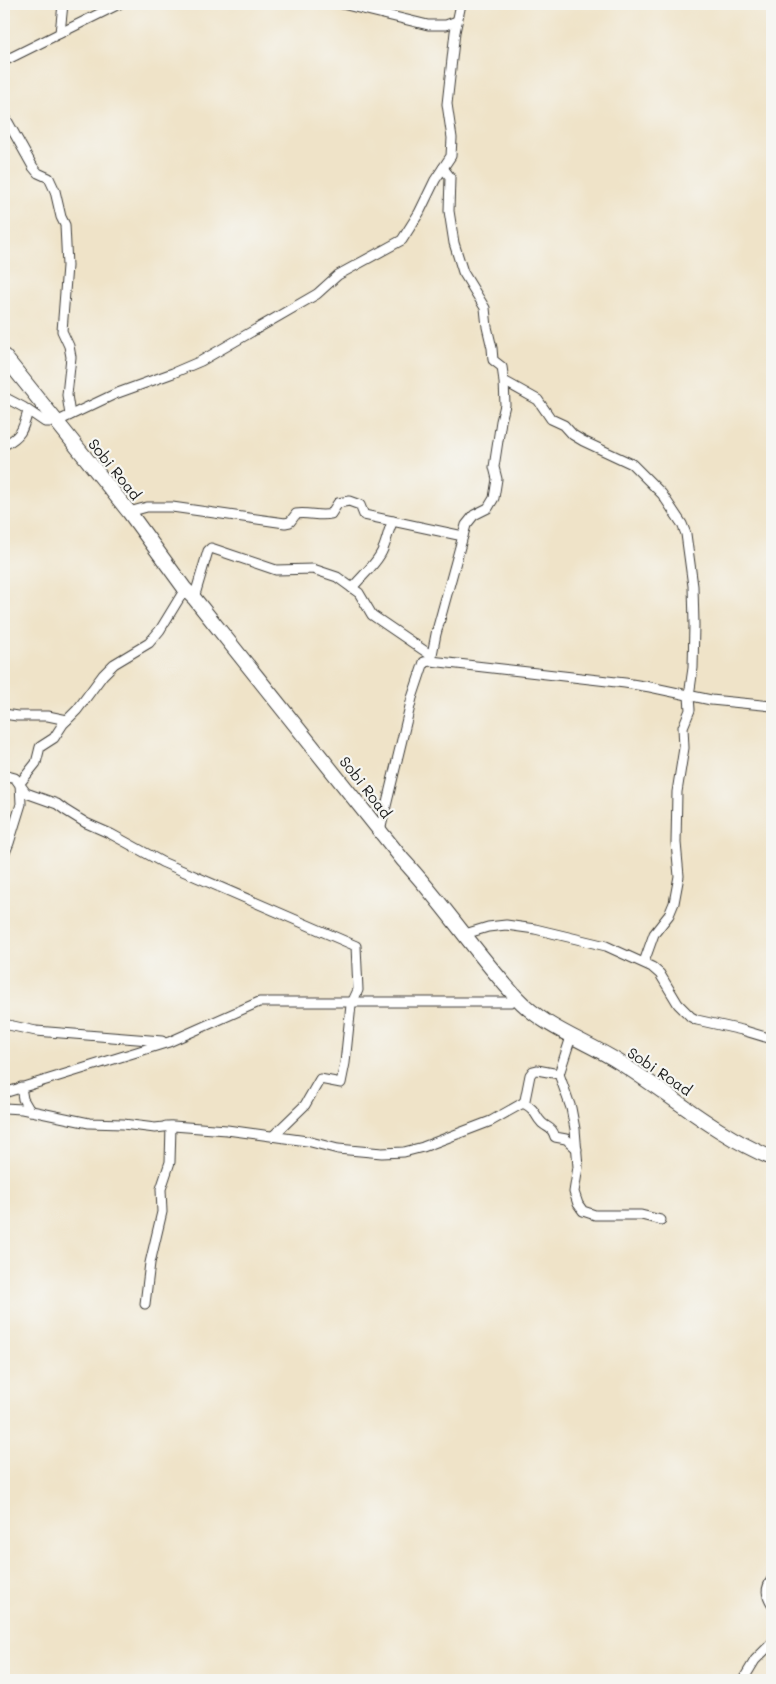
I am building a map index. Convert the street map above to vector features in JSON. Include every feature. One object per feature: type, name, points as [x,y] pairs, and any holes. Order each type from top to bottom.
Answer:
[{"type":"highway","name":"Sobi Road","points":[[4,356],[403,860],[430,889],[517,998],[545,1022],[618,1061],[726,1135],[772,1158]]},
{"type":"street","points":[[60,33],[63,4]]},
{"type":"street","points":[[4,61],[119,4]]},
{"type":"street","points":[[342,4],[428,25],[446,25],[457,21]]},
{"type":"street","points":[[4,397],[45,422],[56,422],[115,394],[173,373],[201,360],[316,294],[338,275],[402,240],[450,156],[452,138],[447,104],[457,21],[461,4]]},
{"type":"street","points":[[4,115],[33,168],[48,178],[55,191],[61,217],[65,225],[67,266],[62,331],[69,346],[71,357],[66,395],[70,415]]},
{"type":"street","points":[[380,831],[418,678],[424,662],[431,658],[468,520],[488,508],[494,498],[497,479],[494,467],[505,405],[502,367],[493,360],[485,308],[463,272],[458,259],[449,211],[450,177],[442,168]]},
{"type":"street","points":[[504,381],[532,395],[551,418],[564,425],[578,438],[632,464],[662,494],[682,524],[689,546],[694,606],[689,696],[690,710],[683,727],[684,748],[677,792],[676,843],[679,876],[674,903],[669,915],[654,934],[644,962]]},
{"type":"street","points":[[4,445],[22,432],[28,411]]},
{"type":"street","points":[[129,512],[147,507],[172,507],[285,523],[290,522],[296,514],[305,512],[325,516],[331,514],[338,503],[349,501],[360,504],[364,515],[463,536]]},
{"type":"street","points":[[352,588],[365,572],[372,567],[381,554],[393,521]]},
{"type":"street","points":[[4,855],[21,804],[20,783],[36,763],[40,747],[54,738],[103,675],[114,664],[149,643],[190,593],[211,548],[276,570],[318,570],[337,577],[359,593],[372,615],[431,658],[650,687],[711,700],[772,706]]},
{"type":"street","points":[[4,714],[48,716],[67,720]]},
{"type":"street","points":[[4,775],[15,778],[26,794],[58,804],[86,823],[111,834],[162,862],[356,946],[358,990],[351,1005],[346,1063],[341,1083],[320,1079],[305,1105],[272,1136]]},
{"type":"street","points":[[465,934],[506,925],[535,929],[606,946],[632,959],[644,962],[660,974],[678,1004],[690,1017],[772,1039]]},
{"type":"street","points":[[4,1093],[169,1042],[259,1002],[511,1002],[517,998]]},
{"type":"street","points":[[4,1024],[36,1031],[169,1042]]},
{"type":"street","points":[[571,1037],[559,1074],[571,1108],[575,1129],[578,1167],[574,1192],[578,1204],[583,1211],[595,1215],[641,1215],[661,1220]]},
{"type":"street","points":[[4,1108],[30,1111],[89,1124],[122,1124],[155,1128],[171,1126],[227,1130],[308,1141],[338,1149],[382,1153],[404,1152],[467,1131],[491,1121],[522,1103],[525,1100],[532,1071],[537,1070],[559,1074]]},
{"type":"street","points":[[21,1087],[23,1099],[30,1111]]},
{"type":"street","points":[[522,1103],[533,1109],[542,1122],[552,1129],[556,1137],[566,1139],[577,1149]]},
{"type":"street","points":[[145,1304],[154,1242],[162,1212],[161,1189],[170,1162],[171,1126]]},
{"type":"street","points":[[772,1579],[766,1594],[772,1604]]},
{"type":"street","points":[[742,1680],[755,1660],[772,1643]]}]
